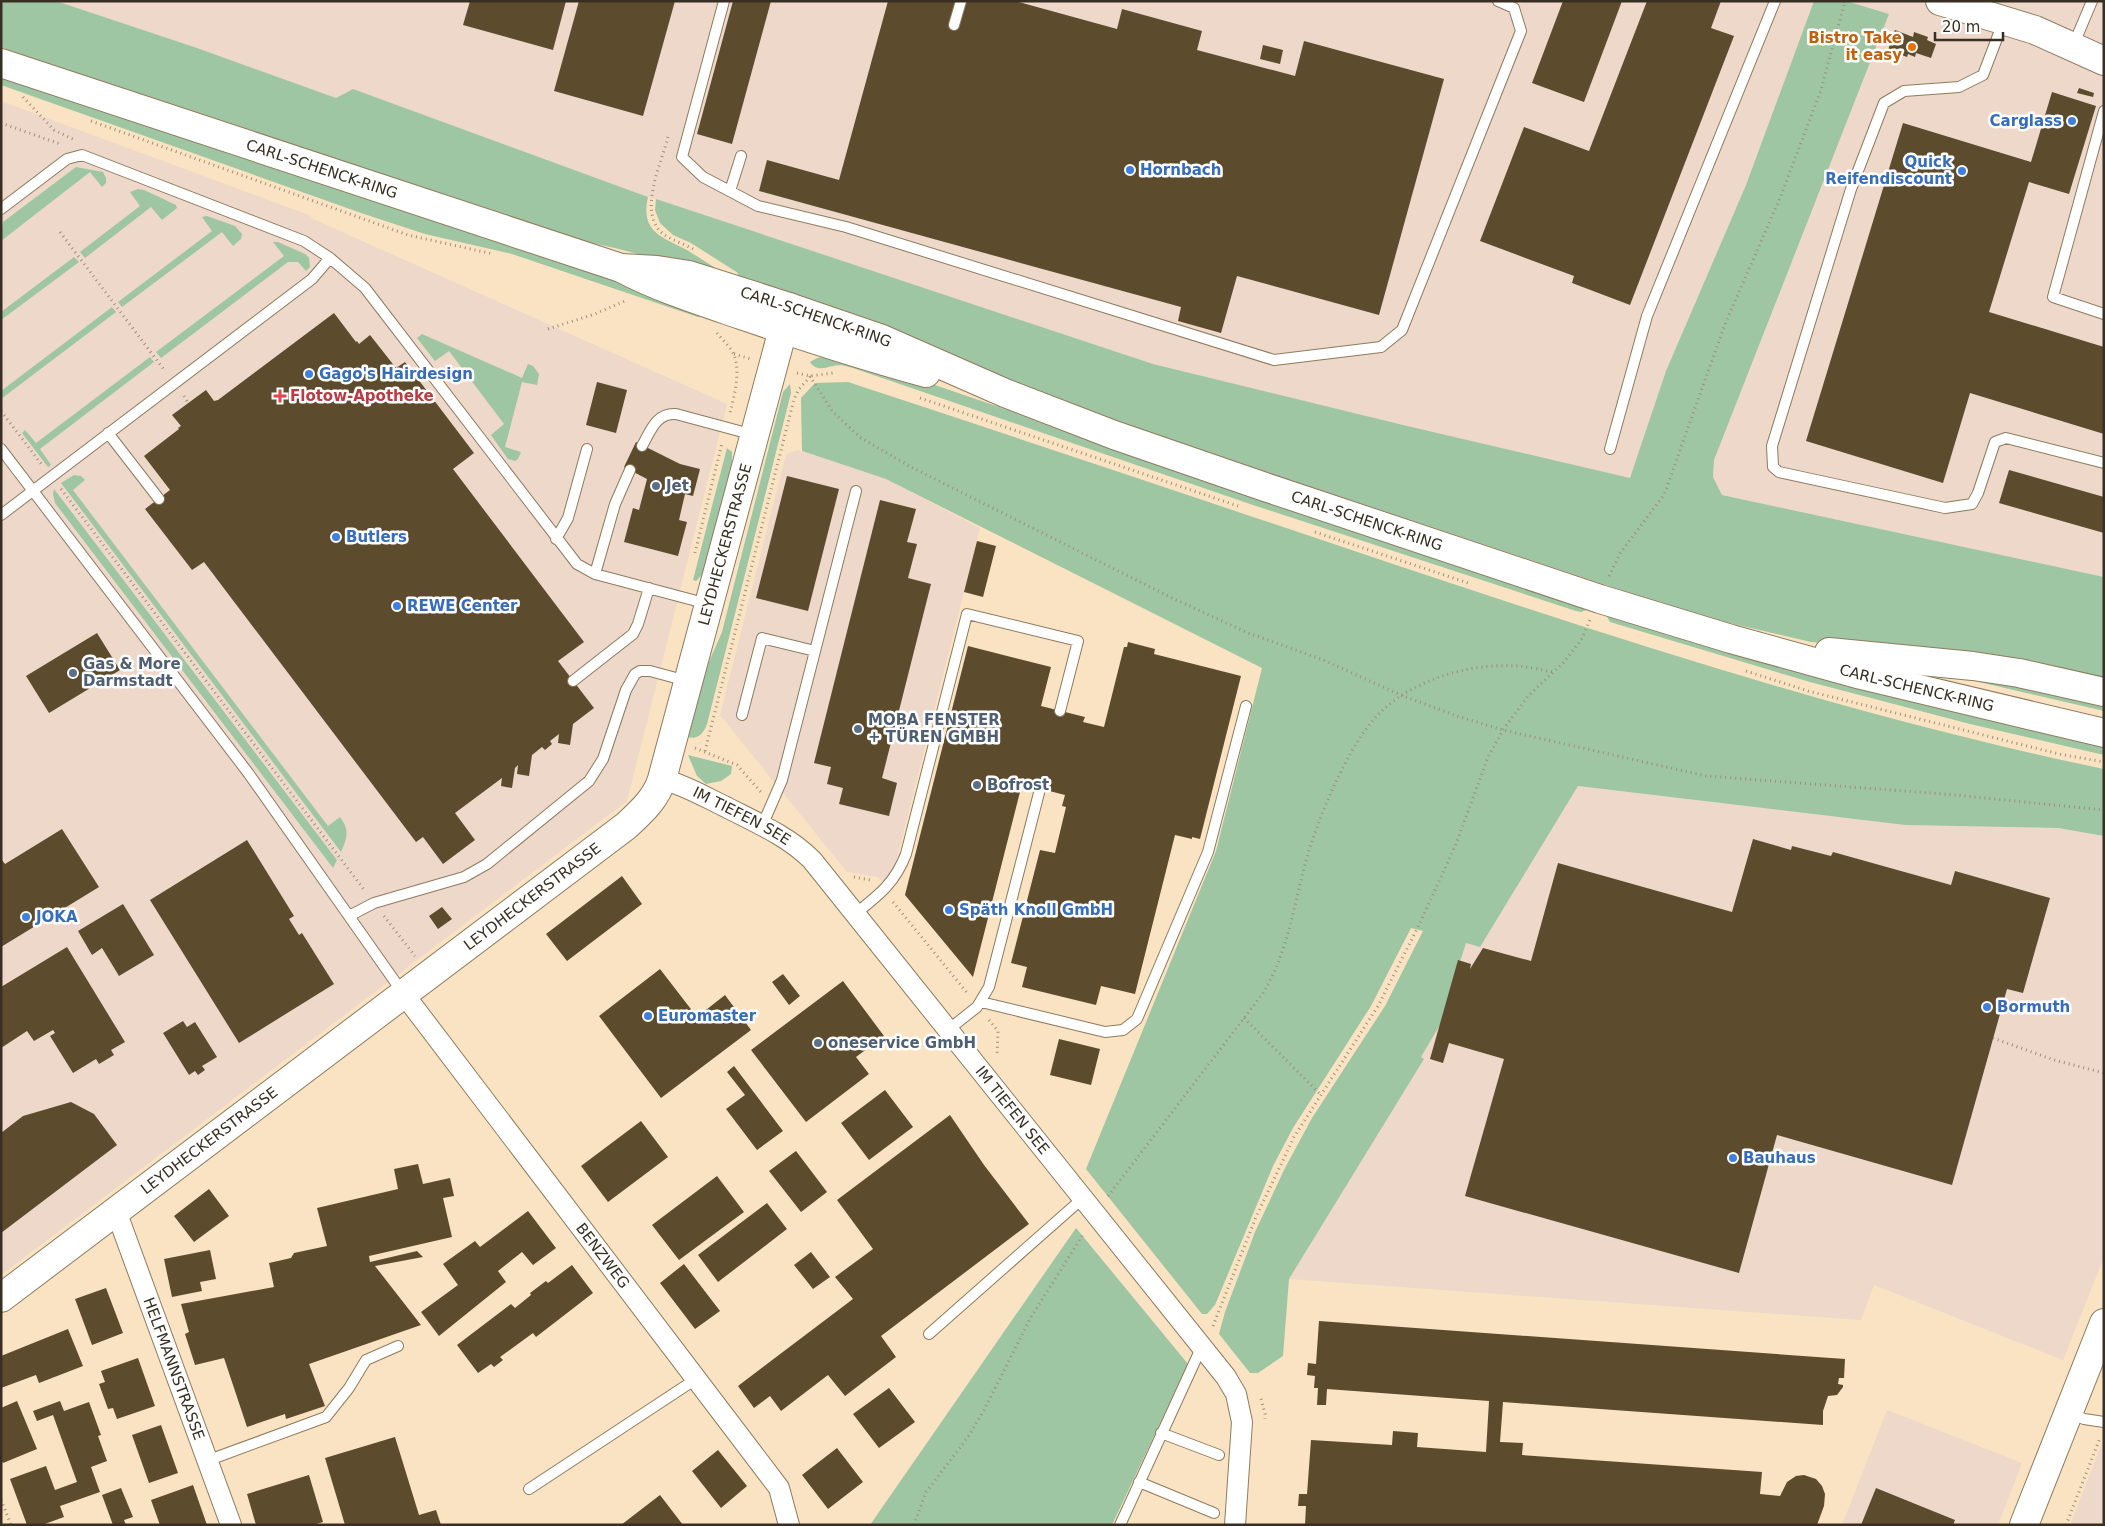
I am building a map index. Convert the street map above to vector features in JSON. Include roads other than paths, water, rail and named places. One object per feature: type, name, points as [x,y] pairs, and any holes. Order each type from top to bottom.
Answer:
[{"type":"main road","points":[[1940,1],[2035,30],[2104,61]]},
{"type":"main road","name":"CARL-SCHENCK-RING","points":[[13,77],[621,268],[657,270],[690,275],[875,359],[1005,393],[1202,466],[1600,599],[1731,639],[1861,675],[2104,734]]},
{"type":"main road","name":"LEYDHECKERSTRASSE","points":[[1,1298],[626,826],[651,802],[662,779],[786,318]]},
{"type":"main road","name":"CARL-SCHENCK-RING","points":[[1731,639],[1856,656],[1973,666],[2018,673],[2104,692]]},
{"type":"main road","points":[[2028,1524],[2068,1413],[2104,1323]]},
{"type":"street","name":"IM TIEFEN SEE","points":[[662,779],[682,785],[762,826],[792,843],[805,854],[1202,1346],[1232,1386],[1241,1412],[1242,1433],[1235,1525]]},
{"type":"street","name":"BENZWEG","points":[[403,994],[778,1488],[789,1525]]},
{"type":"street","name":"HELFMANNSTRASSE","points":[[116,1211],[209,1460],[231,1525]]},
{"type":"lane","points":[[724,1],[682,157],[704,177],[758,206],[846,227],[1274,360],[1381,347],[1402,330],[1521,31],[1514,8],[1498,1]]},
{"type":"lane","points":[[954,25],[961,1]]},
{"type":"lane","points":[[1610,450],[1647,316],[1775,1]]},
{"type":"lane","points":[[2073,47],[2092,1]]},
{"type":"lane","points":[[2004,20],[1983,75],[1959,87],[1904,91],[1884,103],[1851,189],[1772,446],[1773,466],[1779,472],[1945,508],[1972,504],[1978,493],[1995,442],[2006,438],[2104,463]]},
{"type":"lane","points":[[2104,111],[2053,297],[2104,314]]},
{"type":"lane","points":[[1,209],[64,162],[78,156],[297,238],[330,258],[366,288],[577,564],[595,574],[709,605]]},
{"type":"lane","points":[[730,191],[741,156]]},
{"type":"lane","points":[[1,515],[312,279],[330,258]]},
{"type":"lane","points":[[642,446],[657,420],[668,414],[676,414],[755,436]]},
{"type":"lane","points":[[108,433],[159,499]]},
{"type":"lane","points":[[1,449],[249,774],[403,994]]},
{"type":"lane","points":[[556,539],[568,518],[588,449]]},
{"type":"lane","points":[[595,574],[615,504],[630,470]]},
{"type":"lane","points":[[762,826],[782,780],[856,491]]},
{"type":"lane","points":[[573,681],[633,634],[649,588]]},
{"type":"lane","points":[[855,914],[895,879],[906,854],[966,614],[1078,641],[1060,711]]},
{"type":"lane","points":[[742,715],[762,638],[815,651]]},
{"type":"lane","points":[[349,916],[374,903],[451,881],[475,872],[583,786],[597,770],[603,759],[626,690],[635,674],[640,671],[650,671],[688,681]]},
{"type":"lane","points":[[981,1002],[1105,1032],[1123,1030],[1137,1019],[1208,852],[1246,706]]},
{"type":"lane","points":[[948,1030],[981,1002],[992,978],[1040,789]]},
{"type":"lane","points":[[929,1334],[1082,1198]]},
{"type":"lane","points":[[209,1460],[326,1417],[349,1388],[366,1360],[398,1346]]},
{"type":"lane","points":[[1120,1525],[1202,1346]]},
{"type":"lane","points":[[529,1489],[696,1378]]},
{"type":"lane","points":[[2068,1413],[2084,1419],[2104,1422]]},
{"type":"lane","points":[[1161,1433],[1219,1456]]},
{"type":"lane","points":[[1139,1482],[1214,1513]]},
{"type":"place","name":"Bistro Take it easy","points":[[1912,47]]},
{"type":"place","name":"Carglass","points":[[2072,121]]},
{"type":"place","name":"Hornbach","points":[[1130,170]]},
{"type":"place","name":"Quick Reifendiscount","points":[[1962,171]]},
{"type":"place","name":"Gago's Hairdesign","points":[[309,374]]},
{"type":"place","name":"Flotow-Apotheke","points":[[280,396]]},
{"type":"place","name":"Jet","points":[[656,486]]},
{"type":"place","name":"Butlers","points":[[336,537]]},
{"type":"place","name":"REWE Center","points":[[397,606]]},
{"type":"place","name":"Gas & More Darmstadt","points":[[73,673]]},
{"type":"place","name":"MOBA FENSTER + TÜREN GMBH","points":[[858,729]]},
{"type":"place","name":"Bofrost","points":[[977,785]]},
{"type":"place","name":"Späth Knoll GmbH","points":[[949,910]]},
{"type":"place","name":"JOKA","points":[[26,917]]},
{"type":"place","name":"Bormuth","points":[[1987,1007]]},
{"type":"place","name":"Euromaster","points":[[648,1016]]},
{"type":"place","name":"oneservice GmbH","points":[[818,1043]]},
{"type":"place","name":"Bauhaus","points":[[1733,1158]]}]
